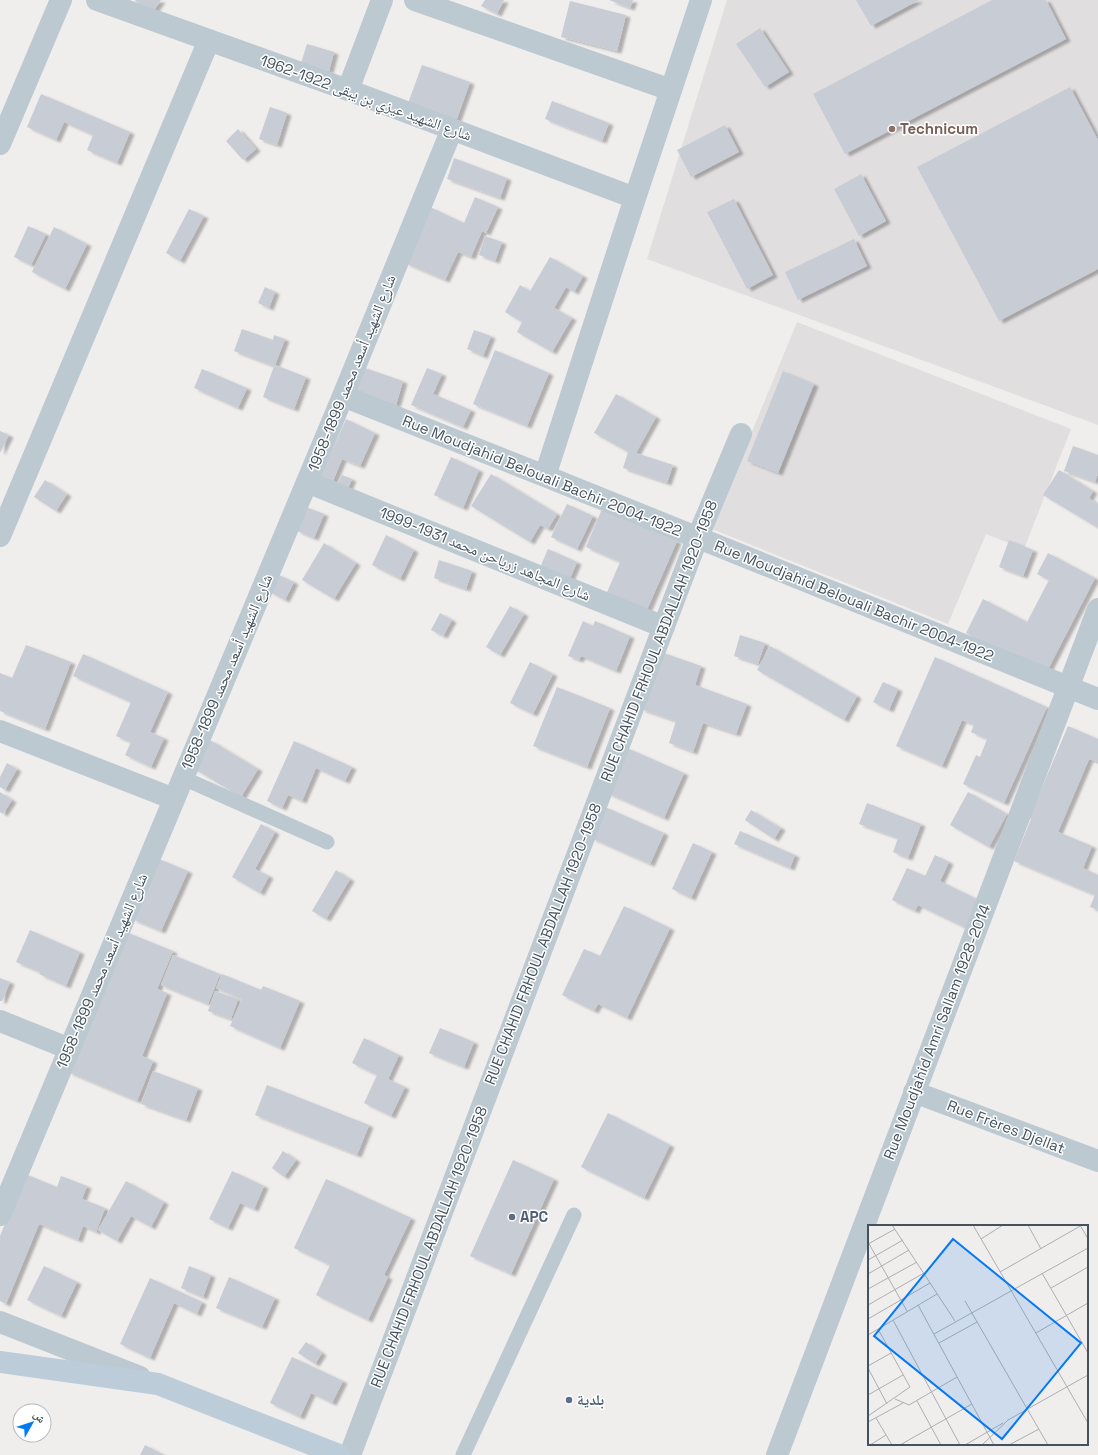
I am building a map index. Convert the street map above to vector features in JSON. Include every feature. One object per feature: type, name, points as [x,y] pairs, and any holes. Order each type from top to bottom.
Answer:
[{"type":"main road","points":[[0,1362],[158,1384],[339,1455]]},
{"type":"street","points":[[0,144],[61,0]]},
{"type":"street","name":"شارع الشهيد عيزي بن يبقى 1922-1962","points":[[97,0],[348,90],[635,198]]},
{"type":"street","points":[[348,90],[382,0]]},
{"type":"street","points":[[415,0],[671,90]]},
{"type":"street","points":[[545,476],[701,0]]},
{"type":"street","points":[[0,536],[209,40]]},
{"type":"street","name":"شارع الشهيد أسعد محمد 1899-1958","points":[[0,1215],[343,396],[452,129]]},
{"type":"street","name":"Rue Moudjahid Belouali Bachir 2004-1922","points":[[343,396],[1098,699]]},
{"type":"street","name":"RUE CHAHID FRHOUL ABDALLAH 1920-1958","points":[[350,1455],[697,539],[741,434]]},
{"type":"street","name":"شارع المجاهد زرياحن محمد 1931-1999","points":[[307,482],[664,627]]},
{"type":"street","name":"Rue Moudjahid Amri Sallam 1928-2014","points":[[777,1455],[1098,609]]},
{"type":"street","points":[[0,731],[174,799]]},
{"type":"street","points":[[0,1021],[70,1049]]},
{"type":"street","name":"Rue Frères Djellat","points":[[914,1092],[1098,1161]]},
{"type":"street","points":[[0,1322],[158,1384]]},
{"type":"lane","points":[[183,778],[327,842]]},
{"type":"lane","points":[[464,1455],[574,1215]]},
{"type":"shaded area","name":"Technicum","points":[[727,0],[1098,0],[1098,425],[647,259]]},
{"type":"shaded area","points":[[797,322],[1071,429],[1024,549],[986,534],[948,624],[712,529]]},
{"type":"building","points":[[161,0],[152,13],[135,1]]},
{"type":"building","points":[[485,0],[504,0],[497,14],[481,6]]},
{"type":"building","points":[[609,0],[633,0],[630,8]]},
{"type":"building","points":[[856,0],[919,0],[871,26]]},
{"type":"building","points":[[992,0],[1046,0],[1066,39],[845,154],[813,94]]},
{"type":"building","points":[[570,1],[626,15],[617,51],[561,37]]},
{"type":"building","points":[[760,28],[789,72],[765,87],[736,44]]},
{"type":"building","points":[[307,44],[334,52],[329,71],[301,63]]},
{"type":"building","points":[[422,65],[470,82],[455,124],[407,106]]},
{"type":"building","points":[[1070,87],[1098,140],[1098,269],[999,321],[917,167]]},
{"type":"building","points":[[41,94],[130,132],[117,163],[87,150],[93,135],[64,122],[56,140],[27,127]]},
{"type":"building","points":[[552,101],[609,123],[602,141],[545,119]]},
{"type":"building","points":[[270,107],[287,113],[277,145],[259,139]]},
{"type":"building","points":[[725,125],[739,152],[691,177],[677,150]]},
{"type":"building","points":[[238,129],[256,149],[243,160],[226,141]]},
{"type":"building","points":[[454,158],[507,178],[500,198],[447,179]]},
{"type":"building","points":[[861,174],[886,221],[859,236],[834,189]]},
{"type":"building","points":[[475,197],[498,207],[486,233],[482,231],[471,257],[458,252],[445,280],[405,263],[430,207],[464,223]]},
{"type":"building","points":[[734,199],[773,275],[747,289],[707,212]]},
{"type":"building","points":[[189,209],[204,216],[180,261],[166,253]]},
{"type":"building","points":[[28,226],[46,234],[31,265],[14,257]]},
{"type":"building","points":[[54,227],[87,244],[65,289],[32,272]]},
{"type":"building","points":[[485,236],[502,242],[495,261],[479,255]]},
{"type":"building","points":[[854,239],[867,266],[798,300],[785,272]]},
{"type":"building","points":[[550,257],[583,276],[574,292],[566,287],[554,308],[572,318],[552,352],[517,332],[522,322],[505,312],[520,285],[530,291]]},
{"type":"building","points":[[265,287],[275,292],[269,308],[258,303]]},
{"type":"building","points":[[242,329],[273,340],[274,335],[285,339],[275,365],[306,377],[294,409],[263,397],[274,366],[234,351]]},
{"type":"building","points":[[474,330],[491,336],[483,356],[467,349]]},
{"type":"building","points":[[495,350],[549,373],[527,426],[473,404]]},
{"type":"building","points":[[362,367],[403,381],[396,405],[354,392]]},
{"type":"building","points":[[427,368],[442,374],[433,394],[471,410],[463,427],[411,405]]},
{"type":"building","points":[[202,369],[247,388],[238,408],[194,388]]},
{"type":"building","points":[[783,371],[814,384],[778,473],[747,461]]},
{"type":"building","points":[[616,394],[656,417],[636,453],[673,465],[667,483],[623,468],[628,452],[594,433]]},
{"type":"building","points":[[346,419],[375,433],[360,466],[342,459],[333,481],[338,483],[342,475],[352,479],[342,501],[315,489]]},
{"type":"building","points":[[0,431],[9,435],[0,453]]},
{"type":"building","points":[[1073,446],[1098,455],[1098,473],[1095,482],[1064,471]]},
{"type":"building","points":[[451,457],[479,470],[463,508],[434,495]]},
{"type":"building","points":[[1059,470],[1093,491],[1089,498],[1098,504],[1098,528],[1043,495]]},
{"type":"building","points":[[491,474],[557,514],[548,529],[540,525],[530,542],[471,506]]},
{"type":"building","points":[[45,480],[67,494],[56,511],[34,497]]},
{"type":"building","points":[[567,504],[593,516],[577,549],[551,537]]},
{"type":"building","points":[[306,507],[324,514],[314,538],[297,531]]},
{"type":"building","points":[[602,509],[677,541],[642,621],[602,604],[620,562],[586,547]]},
{"type":"building","points":[[386,535],[414,550],[400,579],[372,565]]},
{"type":"building","points":[[1009,540],[1033,550],[1023,576],[999,567]]},
{"type":"building","points":[[324,543],[356,563],[334,599],[302,580]]},
{"type":"building","points":[[548,549],[577,562],[568,583],[539,570]]},
{"type":"building","points":[[1048,553],[1095,578],[1045,675],[966,633],[983,599],[1027,622],[1049,580],[1037,574]]},
{"type":"building","points":[[439,560],[472,571],[466,589],[434,578]]},
{"type":"building","points":[[277,574],[294,582],[285,600],[268,591]]},
{"type":"building","points":[[510,606],[524,614],[500,655],[486,647]]},
{"type":"building","points":[[440,613],[452,620],[443,636],[431,630]]},
{"type":"building","points":[[583,621],[593,626],[595,621],[630,636],[616,671],[581,656],[579,660],[568,656]]},
{"type":"building","points":[[740,635],[765,643],[758,664],[734,656]]},
{"type":"building","points":[[26,645],[71,662],[45,729],[0,711],[0,673],[12,678]]},
{"type":"building","points":[[770,646],[857,696],[844,720],[757,670]]},
{"type":"building","points":[[661,652],[701,666],[695,685],[747,704],[736,734],[703,723],[693,752],[669,743],[676,721],[641,709]]},
{"type":"building","points":[[83,654],[168,692],[150,732],[164,738],[151,767],[125,755],[131,742],[116,736],[131,702],[73,676]]},
{"type":"building","points":[[935,657],[1047,707],[1004,803],[963,784],[976,755],[980,757],[987,739],[971,732],[974,725],[962,720],[942,766],[896,746]]},
{"type":"building","points":[[530,662],[553,674],[533,714],[510,703]]},
{"type":"building","points":[[883,682],[898,689],[889,710],[873,702]]},
{"type":"building","points":[[557,687],[610,708],[587,767],[533,746]]},
{"type":"building","points":[[1068,726],[1098,739],[1098,762],[1089,759],[1058,832],[1092,846],[1083,868],[1098,875],[1098,910],[1090,907],[1095,895],[1014,861],[1031,819],[1029,818]]},
{"type":"building","points":[[210,740],[258,769],[241,797],[193,768]]},
{"type":"building","points":[[294,741],[352,767],[345,781],[316,768],[302,801],[288,795],[282,808],[267,801]]},
{"type":"building","points":[[627,748],[684,773],[664,818],[607,793]]},
{"type":"building","points":[[7,763],[17,769],[5,790],[0,787],[0,777]]},
{"type":"building","points":[[0,792],[12,800],[3,814],[0,812]]},
{"type":"building","points":[[968,792],[1007,814],[989,847],[950,825]]},
{"type":"building","points":[[867,803],[921,824],[908,858],[893,852],[898,838],[859,824]]},
{"type":"building","points":[[605,807],[664,833],[650,864],[591,838]]},
{"type":"building","points":[[751,810],[781,828],[774,839],[745,820]]},
{"type":"building","points":[[261,824],[275,832],[255,869],[269,876],[260,893],[232,877]]},
{"type":"building","points":[[740,831],[795,855],[790,868],[734,844]]},
{"type":"building","points":[[693,843],[712,852],[691,898],[672,889]]},
{"type":"building","points":[[935,855],[949,862],[940,881],[979,900],[966,928],[918,905],[915,911],[892,900],[907,868],[925,876]]},
{"type":"building","points":[[159,859],[188,871],[161,931],[132,919]]},
{"type":"building","points":[[336,870],[350,879],[326,919],[312,911]]},
{"type":"building","points":[[624,906],[670,928],[627,1018],[598,1004],[594,1011],[562,995],[584,949],[600,956]]},
{"type":"building","points":[[30,930],[80,952],[66,986],[39,974],[40,972],[16,962]]},
{"type":"building","points":[[126,932],[173,951],[157,989],[167,993],[142,1056],[153,1061],[137,1101],[68,1072]]},
{"type":"building","points":[[173,955],[220,974],[208,1004],[161,985]]},
{"type":"building","points":[[222,974],[261,990],[263,986],[300,1001],[280,1048],[230,1026],[242,999],[216,988]]},
{"type":"building","points":[[0,978],[10,982],[2,1001],[0,1001]]},
{"type":"building","points":[[215,991],[238,999],[231,1019],[208,1011]]},
{"type":"building","points":[[440,1028],[474,1042],[464,1067],[429,1053]]},
{"type":"building","points":[[364,1038],[399,1055],[388,1079],[405,1087],[391,1116],[364,1103],[377,1075],[352,1063]]},
{"type":"building","points":[[153,1071],[198,1088],[186,1120],[141,1104]]},
{"type":"building","points":[[267,1085],[369,1125],[357,1155],[255,1115]]},
{"type":"building","points":[[608,1113],[670,1145],[644,1198],[581,1167]]},
{"type":"building","points":[[283,1151],[296,1160],[284,1177],[272,1168]]},
{"type":"building","name":"APC","points":[[513,1160],[554,1179],[511,1274],[470,1256]]},
{"type":"building","points":[[232,1171],[264,1186],[254,1209],[240,1203],[228,1228],[209,1219]]},
{"type":"building","points":[[25,1174],[57,1187],[61,1176],[87,1186],[82,1199],[105,1208],[96,1232],[83,1226],[78,1240],[39,1224],[6,1304],[0,1301],[0,1236]]},
{"type":"building","points":[[326,1179],[411,1218],[384,1275],[388,1277],[368,1320],[316,1295],[330,1265],[294,1248]]},
{"type":"building","points":[[126,1181],[164,1202],[151,1227],[131,1216],[117,1241],[98,1230]]},
{"type":"building","points":[[44,1266],[77,1282],[61,1316],[27,1300]]},
{"type":"building","points":[[189,1266],[211,1275],[203,1297],[181,1288]]},
{"type":"building","points":[[229,1277],[275,1298],[262,1327],[216,1308]]},
{"type":"building","points":[[150,1278],[202,1302],[197,1314],[174,1303],[150,1358],[120,1344]]},
{"type":"building","points":[[306,1342],[322,1353],[315,1364],[298,1353]]},
{"type":"building","points":[[292,1357],[343,1381],[332,1403],[311,1393],[300,1417],[270,1403]]},
{"type":"building","points":[[145,1445],[164,1455],[140,1455]]},
{"type":"place","name":"Technicum","points":[[892,129]]},
{"type":"place","name":"APC","points":[[512,1217]]},
{"type":"place","name":"بلدية","points":[[569,1400]]}]
